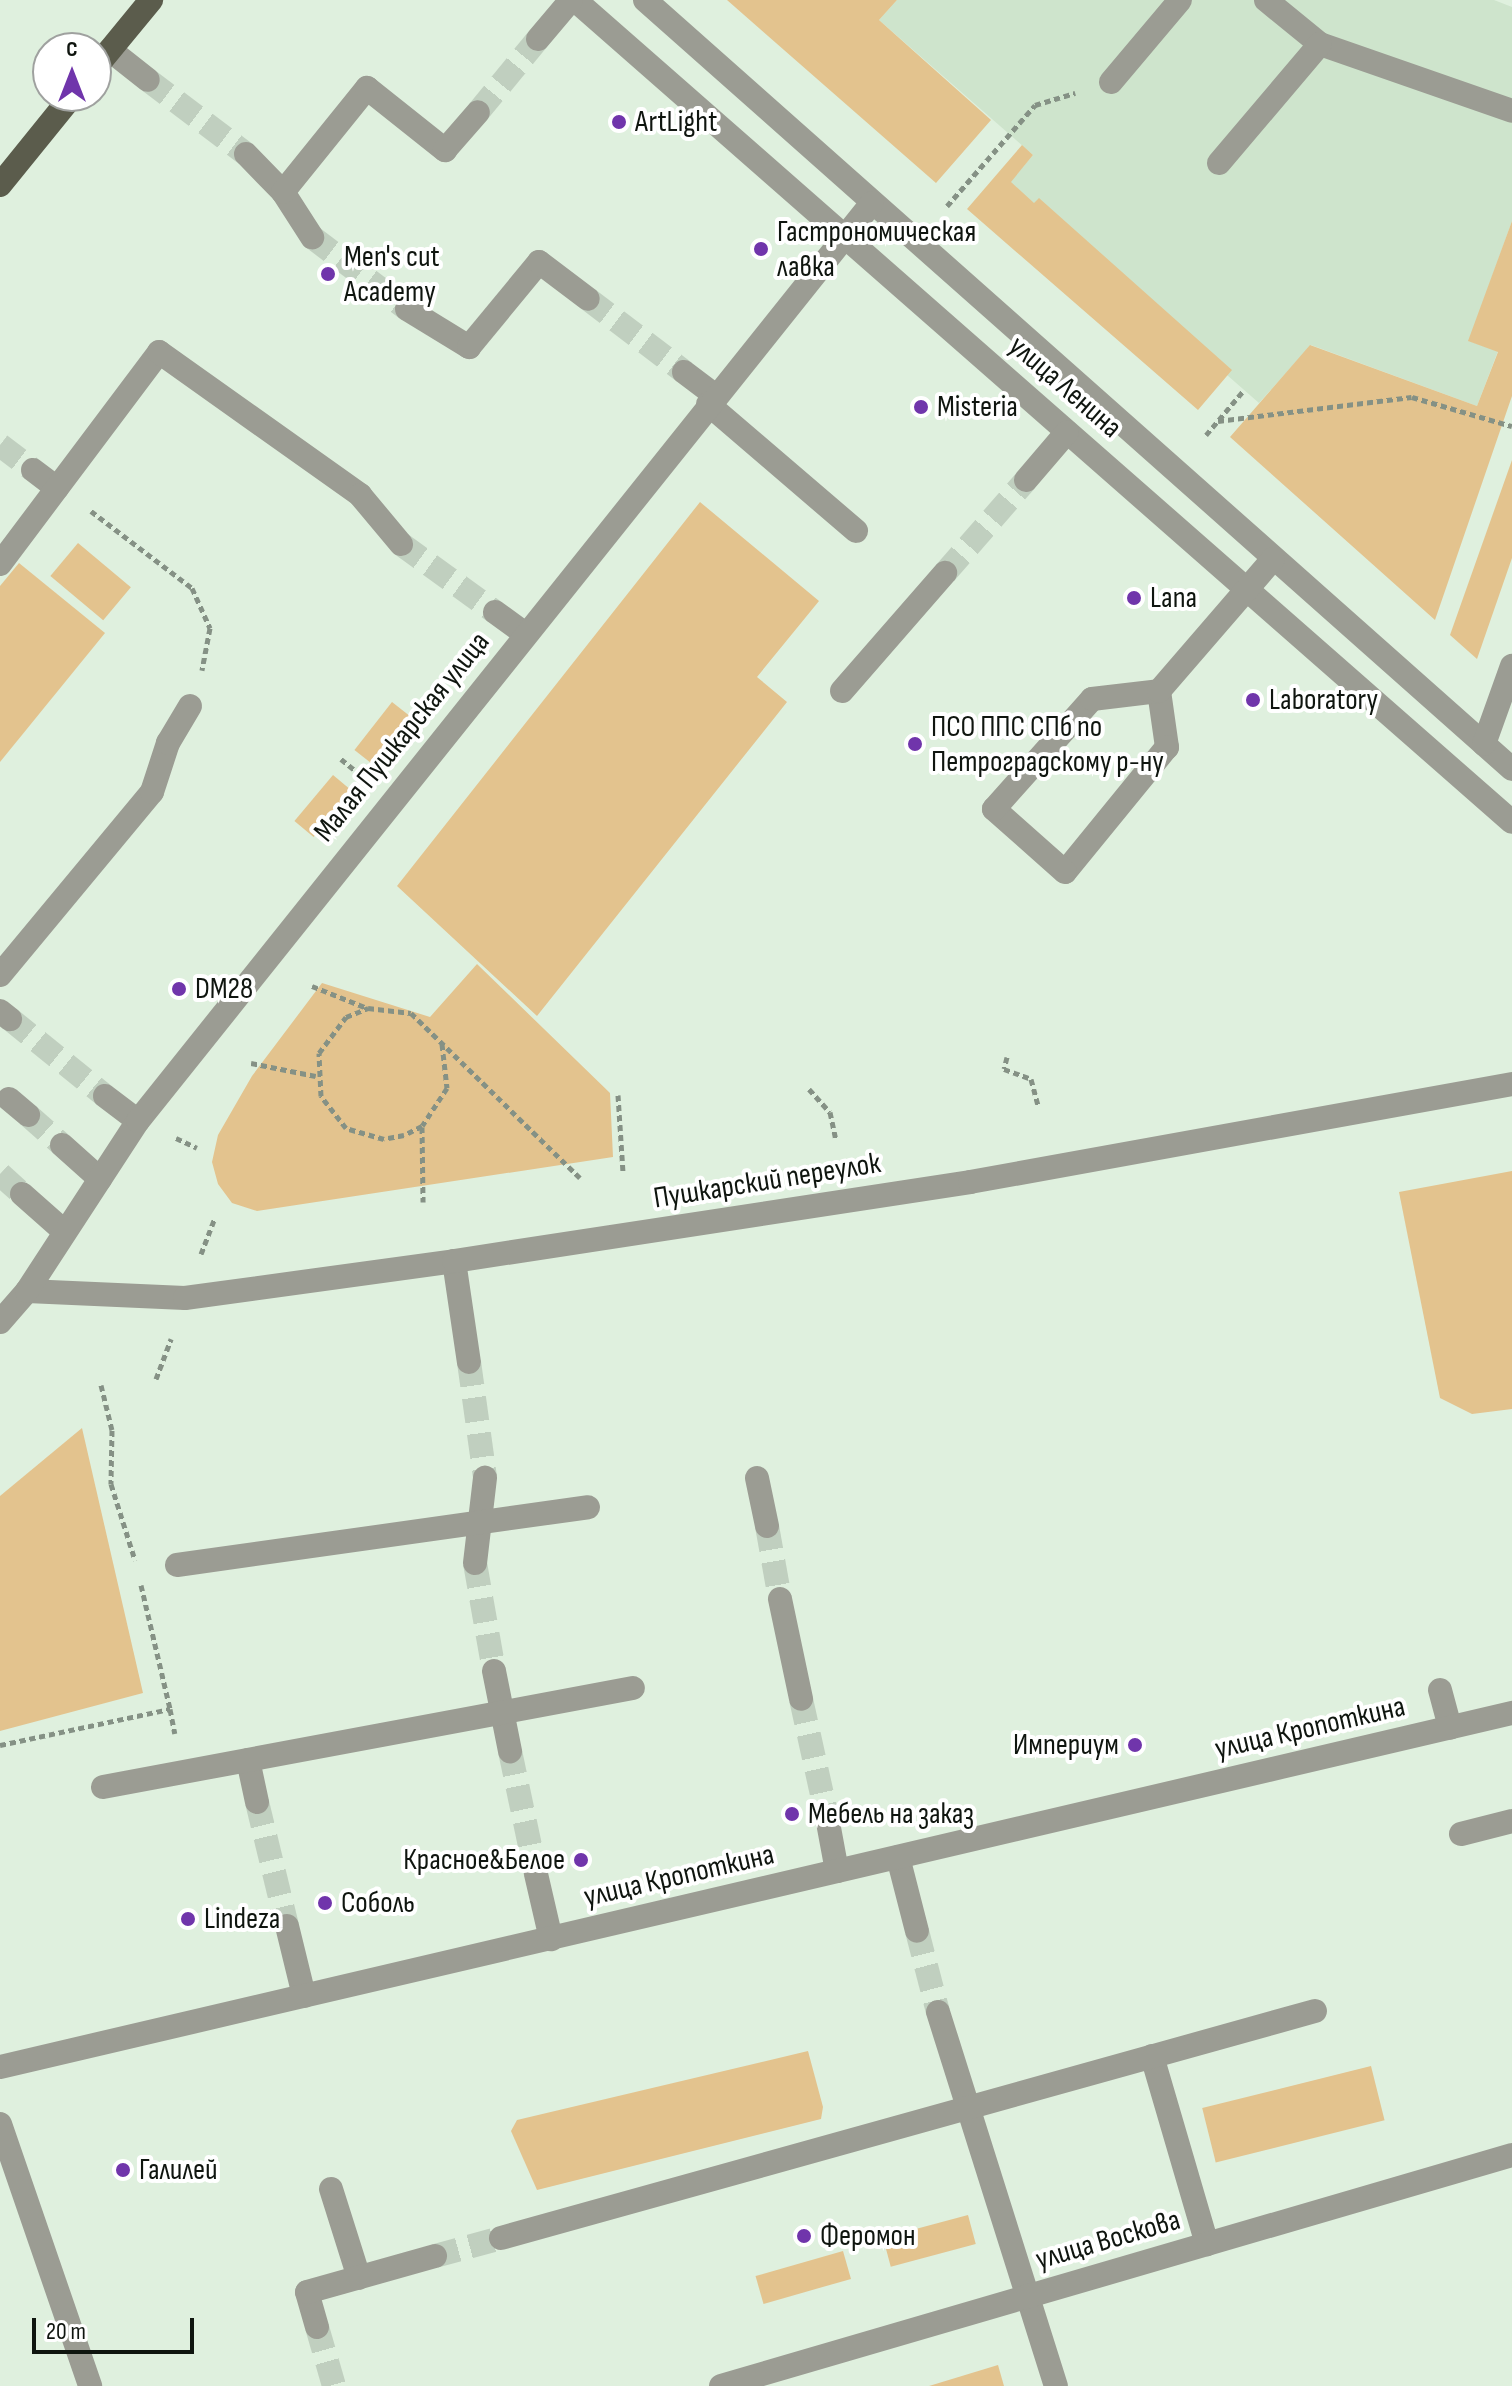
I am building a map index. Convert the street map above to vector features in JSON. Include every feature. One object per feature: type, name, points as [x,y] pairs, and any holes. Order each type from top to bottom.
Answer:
[{"type":"main road","points":[[112,47],[151,0]]},
{"type":"main road","points":[[0,185],[59,112]]},
{"type":"street","points":[[538,39],[573,0]]},
{"type":"street","name":"улица Ленина","points":[[573,0],[1512,822]]},
{"type":"street","name":"улица Ленина","points":[[645,0],[1512,769]]},
{"type":"street","points":[[1111,82],[1180,0]]},
{"type":"street","points":[[1266,0],[1320,44],[1512,111]]},
{"type":"street","points":[[1219,163],[1320,44]]},
{"type":"street","points":[[112,62],[148,80]]},
{"type":"street","points":[[283,192],[367,88],[445,150],[478,112]]},
{"type":"street","points":[[246,154],[283,192],[312,237]]},
{"type":"street","name":"Малая Пушкарская улица","points":[[0,1322],[27,1291],[138,1121],[711,400],[872,203]]},
{"type":"street","points":[[407,309],[469,347],[539,262],[588,299]]},
{"type":"street","points":[[0,564],[159,352],[360,495],[401,544]]},
{"type":"street","points":[[684,372],[856,531]]},
{"type":"street","points":[[1026,480],[1067,432]]},
{"type":"street","points":[[33,470],[57,488]]},
{"type":"street","points":[[1159,691],[1167,747],[1065,872],[994,809],[1092,699],[1159,691],[1273,559]]},
{"type":"street","points":[[842,691],[945,573]]},
{"type":"street","points":[[495,612],[525,634]]},
{"type":"street","points":[[1484,744],[1512,666]]},
{"type":"street","points":[[0,975],[152,792],[168,743],[190,706]]},
{"type":"street","name":"Пушкарский переулок","points":[[27,1291],[185,1298],[454,1261],[970,1182],[1512,1084]]},
{"type":"street","points":[[105,1096],[138,1121]]},
{"type":"street","points":[[9,1099],[28,1115]]},
{"type":"street","points":[[62,1145],[100,1179]]},
{"type":"street","points":[[22,1194],[65,1232]]},
{"type":"street","points":[[454,1261],[469,1362]]},
{"type":"street","points":[[475,1563],[485,1478]]},
{"type":"street","points":[[757,1478],[767,1526]]},
{"type":"street","points":[[177,1565],[588,1507]]},
{"type":"street","points":[[780,1599],[801,1699]]},
{"type":"street","points":[[494,1671],[510,1751]]},
{"type":"street","points":[[103,1787],[633,1688]]},
{"type":"street","points":[[1440,1690],[1450,1728]]},
{"type":"street","name":"улица Кропоткина","points":[[0,2067],[1512,1713]]},
{"type":"street","points":[[248,1760],[257,1802]]},
{"type":"street","points":[[827,1817],[837,1871]]},
{"type":"street","points":[[1461,1834],[1512,1821]]},
{"type":"street","points":[[898,1857],[917,1931]]},
{"type":"street","points":[[536,1874],[551,1939]]},
{"type":"street","points":[[287,1926],[304,1996]]},
{"type":"street","points":[[501,2238],[1315,2011]]},
{"type":"street","points":[[938,2012],[1056,2386]]},
{"type":"street","points":[[1152,2056],[1207,2244]]},
{"type":"street","points":[[0,2124],[90,2386]]},
{"type":"street","name":"улица Воскова","points":[[721,2386],[1512,2155]]},
{"type":"street","points":[[331,2189],[359,2278]]},
{"type":"street","points":[[317,2327],[307,2292],[435,2256]]},
{"type":"path","points":[[947,206],[1035,105],[1111,82]]},
{"type":"path","points":[[1206,435],[1244,390]]},
{"type":"path","points":[[1218,421],[1412,397],[1512,426]]},
{"type":"path","points":[[57,488],[158,558],[192,588],[210,628],[209,650],[190,706]]},
{"type":"path","points":[[341,759],[372,785]]},
{"type":"path","points":[[312,986],[368,1008],[411,1013],[580,1178]]},
{"type":"path","points":[[368,1008],[346,1017],[329,1033],[319,1053],[316,1076],[331,1114],[346,1128],[384,1139],[422,1126]]},
{"type":"path","points":[[423,1202],[422,1126],[447,1088],[442,1044]]},
{"type":"path","points":[[1007,1057],[1004,1069],[1031,1079],[1038,1105]]},
{"type":"path","points":[[251,1063],[316,1076]]},
{"type":"path","points":[[809,1089],[830,1112],[836,1140]]},
{"type":"path","points":[[618,1095],[623,1173]]},
{"type":"path","points":[[101,1385],[112,1430]]},
{"type":"path","points":[[0,1745],[170,1709],[183,1772]]},
{"type":"shaded area","points":[[727,0],[897,0],[879,20],[991,120],[936,183]]},
{"type":"shaded area","points":[[897,0],[1494,0],[1512,7],[1512,221],[1469,341],[1498,351],[1477,406],[1311,345],[1259,403],[1227,375],[1231,370],[1039,199],[1034,204],[1010,182],[1033,155],[879,20]]},
{"type":"shaded area","points":[[1022,145],[1033,155],[1011,182],[1034,203],[1039,198],[1232,370],[1198,410],[967,209]]},
{"type":"shaded area","points":[[1512,221],[1512,396],[1435,620],[1230,437],[1310,345],[1477,406],[1498,352],[1468,341]]},
{"type":"shaded area","points":[[1512,460],[1512,558],[1477,659],[1450,635]]},
{"type":"shaded area","points":[[700,502],[819,601],[757,677],[787,702],[537,1016],[397,886]]},
{"type":"shaded area","points":[[78,543],[131,587],[103,620],[50,576]]},
{"type":"shaded area","points":[[19,563],[105,633],[0,762],[0,586]]},
{"type":"shaded area","points":[[392,702],[410,716],[373,764],[354,750]]},
{"type":"shaded area","points":[[333,775],[352,791],[314,837],[294,821]]},
{"type":"shaded area","points":[[477,964],[610,1093],[613,1157],[257,1211],[232,1203],[218,1184],[212,1162],[218,1135],[252,1076],[322,983],[430,1017]]},
{"type":"shaded area","points":[[1512,1171],[1512,1409],[1472,1414],[1440,1398],[1399,1192]]},
{"type":"shaded area","points":[[82,1428],[143,1693],[0,1731],[0,1496]]},
{"type":"shaded area","points":[[808,2051],[823,2107],[821,2119],[537,2190],[511,2131],[517,2120]]},
{"type":"shaded area","points":[[1371,2066],[1385,2120],[1216,2162],[1202,2108]]},
{"type":"shaded area","points":[[968,2215],[976,2244],[891,2267],[883,2238]]},
{"type":"shaded area","points":[[843,2251],[851,2279],[764,2304],[756,2276]]},
{"type":"shaded area","points":[[998,2365],[1004,2386],[929,2386]]},
{"type":"tunnel","points":[[478,112],[538,39]]},
{"type":"tunnel","points":[[148,80],[246,154]]},
{"type":"tunnel","points":[[312,237],[407,309]]},
{"type":"tunnel","points":[[588,299],[684,372]]},
{"type":"tunnel","points":[[0,445],[33,470]]},
{"type":"tunnel","points":[[945,573],[1026,480]]},
{"type":"tunnel","points":[[401,544],[495,612]]},
{"type":"tunnel","points":[[10,1019],[105,1096]]},
{"type":"tunnel","points":[[28,1115],[62,1145]]},
{"type":"tunnel","points":[[0,1174],[22,1194]]},
{"type":"tunnel","points":[[469,1362],[485,1478]]},
{"type":"tunnel","points":[[767,1526],[780,1599]]},
{"type":"tunnel","points":[[475,1563],[494,1671]]},
{"type":"tunnel","points":[[801,1699],[827,1817]]},
{"type":"tunnel","points":[[510,1751],[536,1874]]},
{"type":"tunnel","points":[[257,1802],[287,1926]]},
{"type":"tunnel","points":[[917,1931],[938,2012]]},
{"type":"tunnel","points":[[435,2256],[501,2238]]},
{"type":"tunnel","points":[[317,2327],[334,2386]]},
{"type":"place","name":"ArtLight","points":[[619,122]]},
{"type":"place","name":"Гастрономическая лавка","points":[[761,249]]},
{"type":"place","name":"Men's cut Academy","points":[[328,274]]},
{"type":"place","name":"Misteria","points":[[921,407]]},
{"type":"place","name":"Lana","points":[[1134,598]]},
{"type":"place","name":"Laboratory","points":[[1253,700]]},
{"type":"place","name":"ПСО ППС СПб по Петроградскому р-ну","points":[[915,744]]},
{"type":"place","name":"DM28","points":[[179,989]]},
{"type":"place","name":"Империум","points":[[1135,1745]]},
{"type":"place","name":"Мебель на заказ","points":[[792,1814]]},
{"type":"place","name":"Красное&Белое","points":[[581,1860]]},
{"type":"place","name":"Соболь","points":[[325,1903]]},
{"type":"place","name":"Lindeza","points":[[188,1919]]},
{"type":"place","name":"Галилей","points":[[123,2170]]},
{"type":"place","name":"Феромон","points":[[804,2236]]}]
